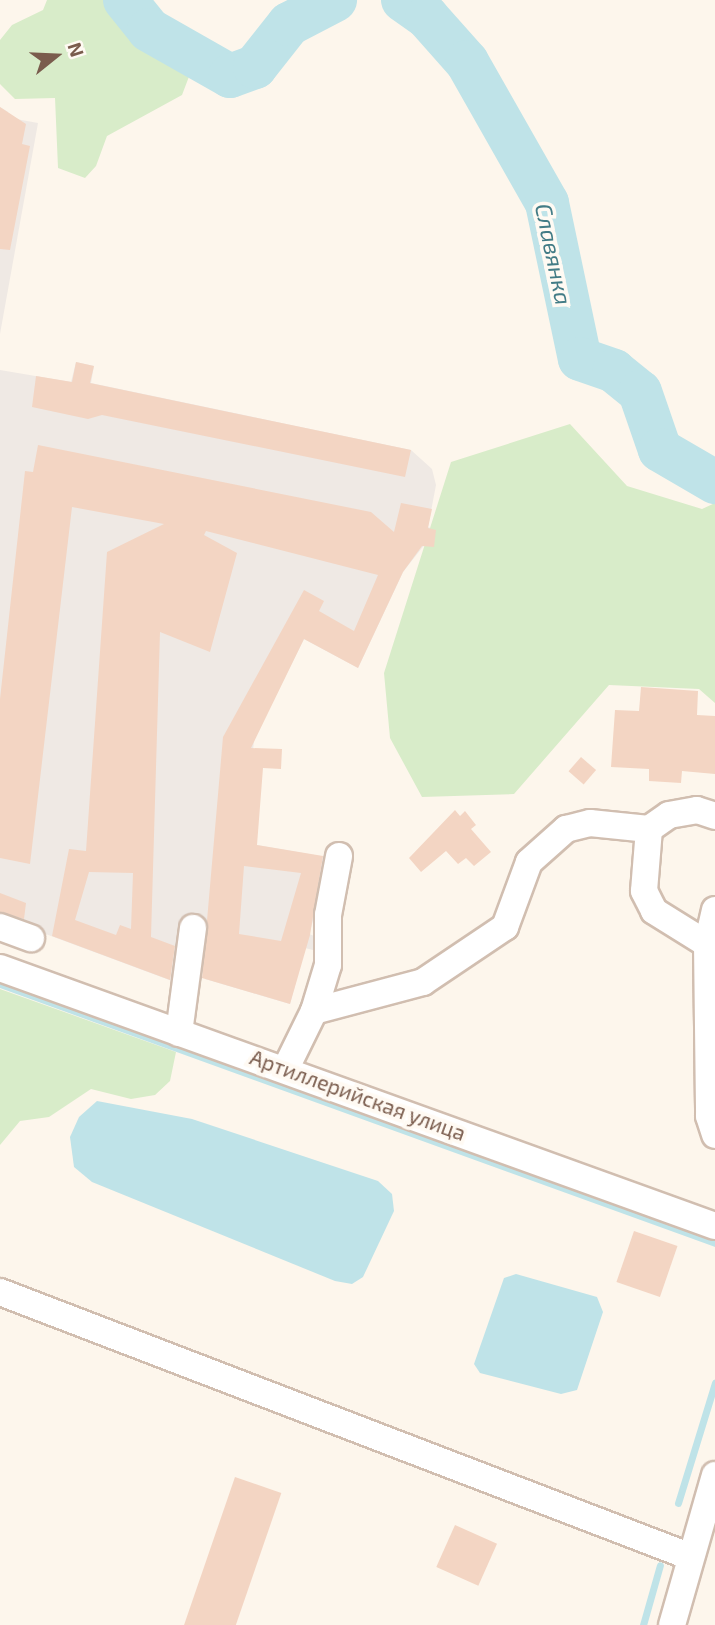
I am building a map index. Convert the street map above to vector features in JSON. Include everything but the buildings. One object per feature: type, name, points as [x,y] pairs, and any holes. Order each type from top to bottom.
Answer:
[{"type":"street","points":[[314,1012],[423,982],[505,927],[529,862],[566,829],[590,823],[649,829],[669,815],[697,810],[715,816]]},
{"type":"street","points":[[649,829],[644,891],[654,911],[707,944]]},
{"type":"street","points":[[286,1068],[314,1012],[328,965],[328,915],[339,856]]},
{"type":"street","points":[[715,910],[707,944],[709,1116],[715,1135]]},
{"type":"street","points":[[0,928],[31,938]]},
{"type":"street","points":[[179,1033],[193,928]]},
{"type":"street","name":"Артиллерийская улица","points":[[0,968],[179,1033],[286,1068],[715,1226]]},
{"type":"street","points":[[0,1292],[691,1557]]},
{"type":"street","points":[[672,1625],[715,1475]]},
{"type":"shaded area","points":[[0,107],[8,112],[5,117],[38,123],[0,334]]},
{"type":"shaded area","points":[[76,362],[94,366],[91,383],[411,450],[432,469],[436,485],[428,527],[436,530],[403,572],[358,668],[304,639],[254,739],[246,843],[332,858],[309,934],[317,937],[313,950],[305,948],[290,1004],[205,979],[207,969],[180,963],[172,981],[0,917],[0,370],[71,382]]},
{"type":"green space","points":[[47,0],[117,0],[132,30],[190,74],[182,95],[107,136],[96,166],[85,178],[58,168],[55,98],[15,99],[0,84],[0,40],[12,25],[43,10]]},
{"type":"green space","points":[[570,424],[627,486],[702,509],[715,503],[715,703],[699,689],[609,685],[514,794],[422,797],[390,738],[384,673],[451,462]]},
{"type":"green space","points":[[0,989],[176,1052],[170,1081],[155,1095],[131,1099],[91,1089],[49,1117],[20,1121],[0,1145]]},
{"type":"water","points":[[97,1101],[192,1119],[378,1181],[392,1194],[394,1211],[363,1277],[352,1284],[335,1281],[92,1182],[74,1167],[70,1137],[79,1117]]},
{"type":"water","points":[[516,1274],[597,1297],[603,1312],[577,1390],[561,1394],[480,1373],[474,1364],[504,1278]]},
{"type":"waterway","name":"Славянка","points":[[125,0],[149,30],[230,76],[255,67],[289,24],[335,0]]},
{"type":"waterway","name":"Славянка","points":[[403,0],[427,17],[467,62],[547,203],[580,359],[614,371],[640,392],[660,450],[715,482]]},
{"type":"waterway","points":[[0,984],[715,1243]]},
{"type":"waterway","points":[[678,1503],[715,1383]]},
{"type":"waterway","points":[[643,1625],[660,1565]]}]
